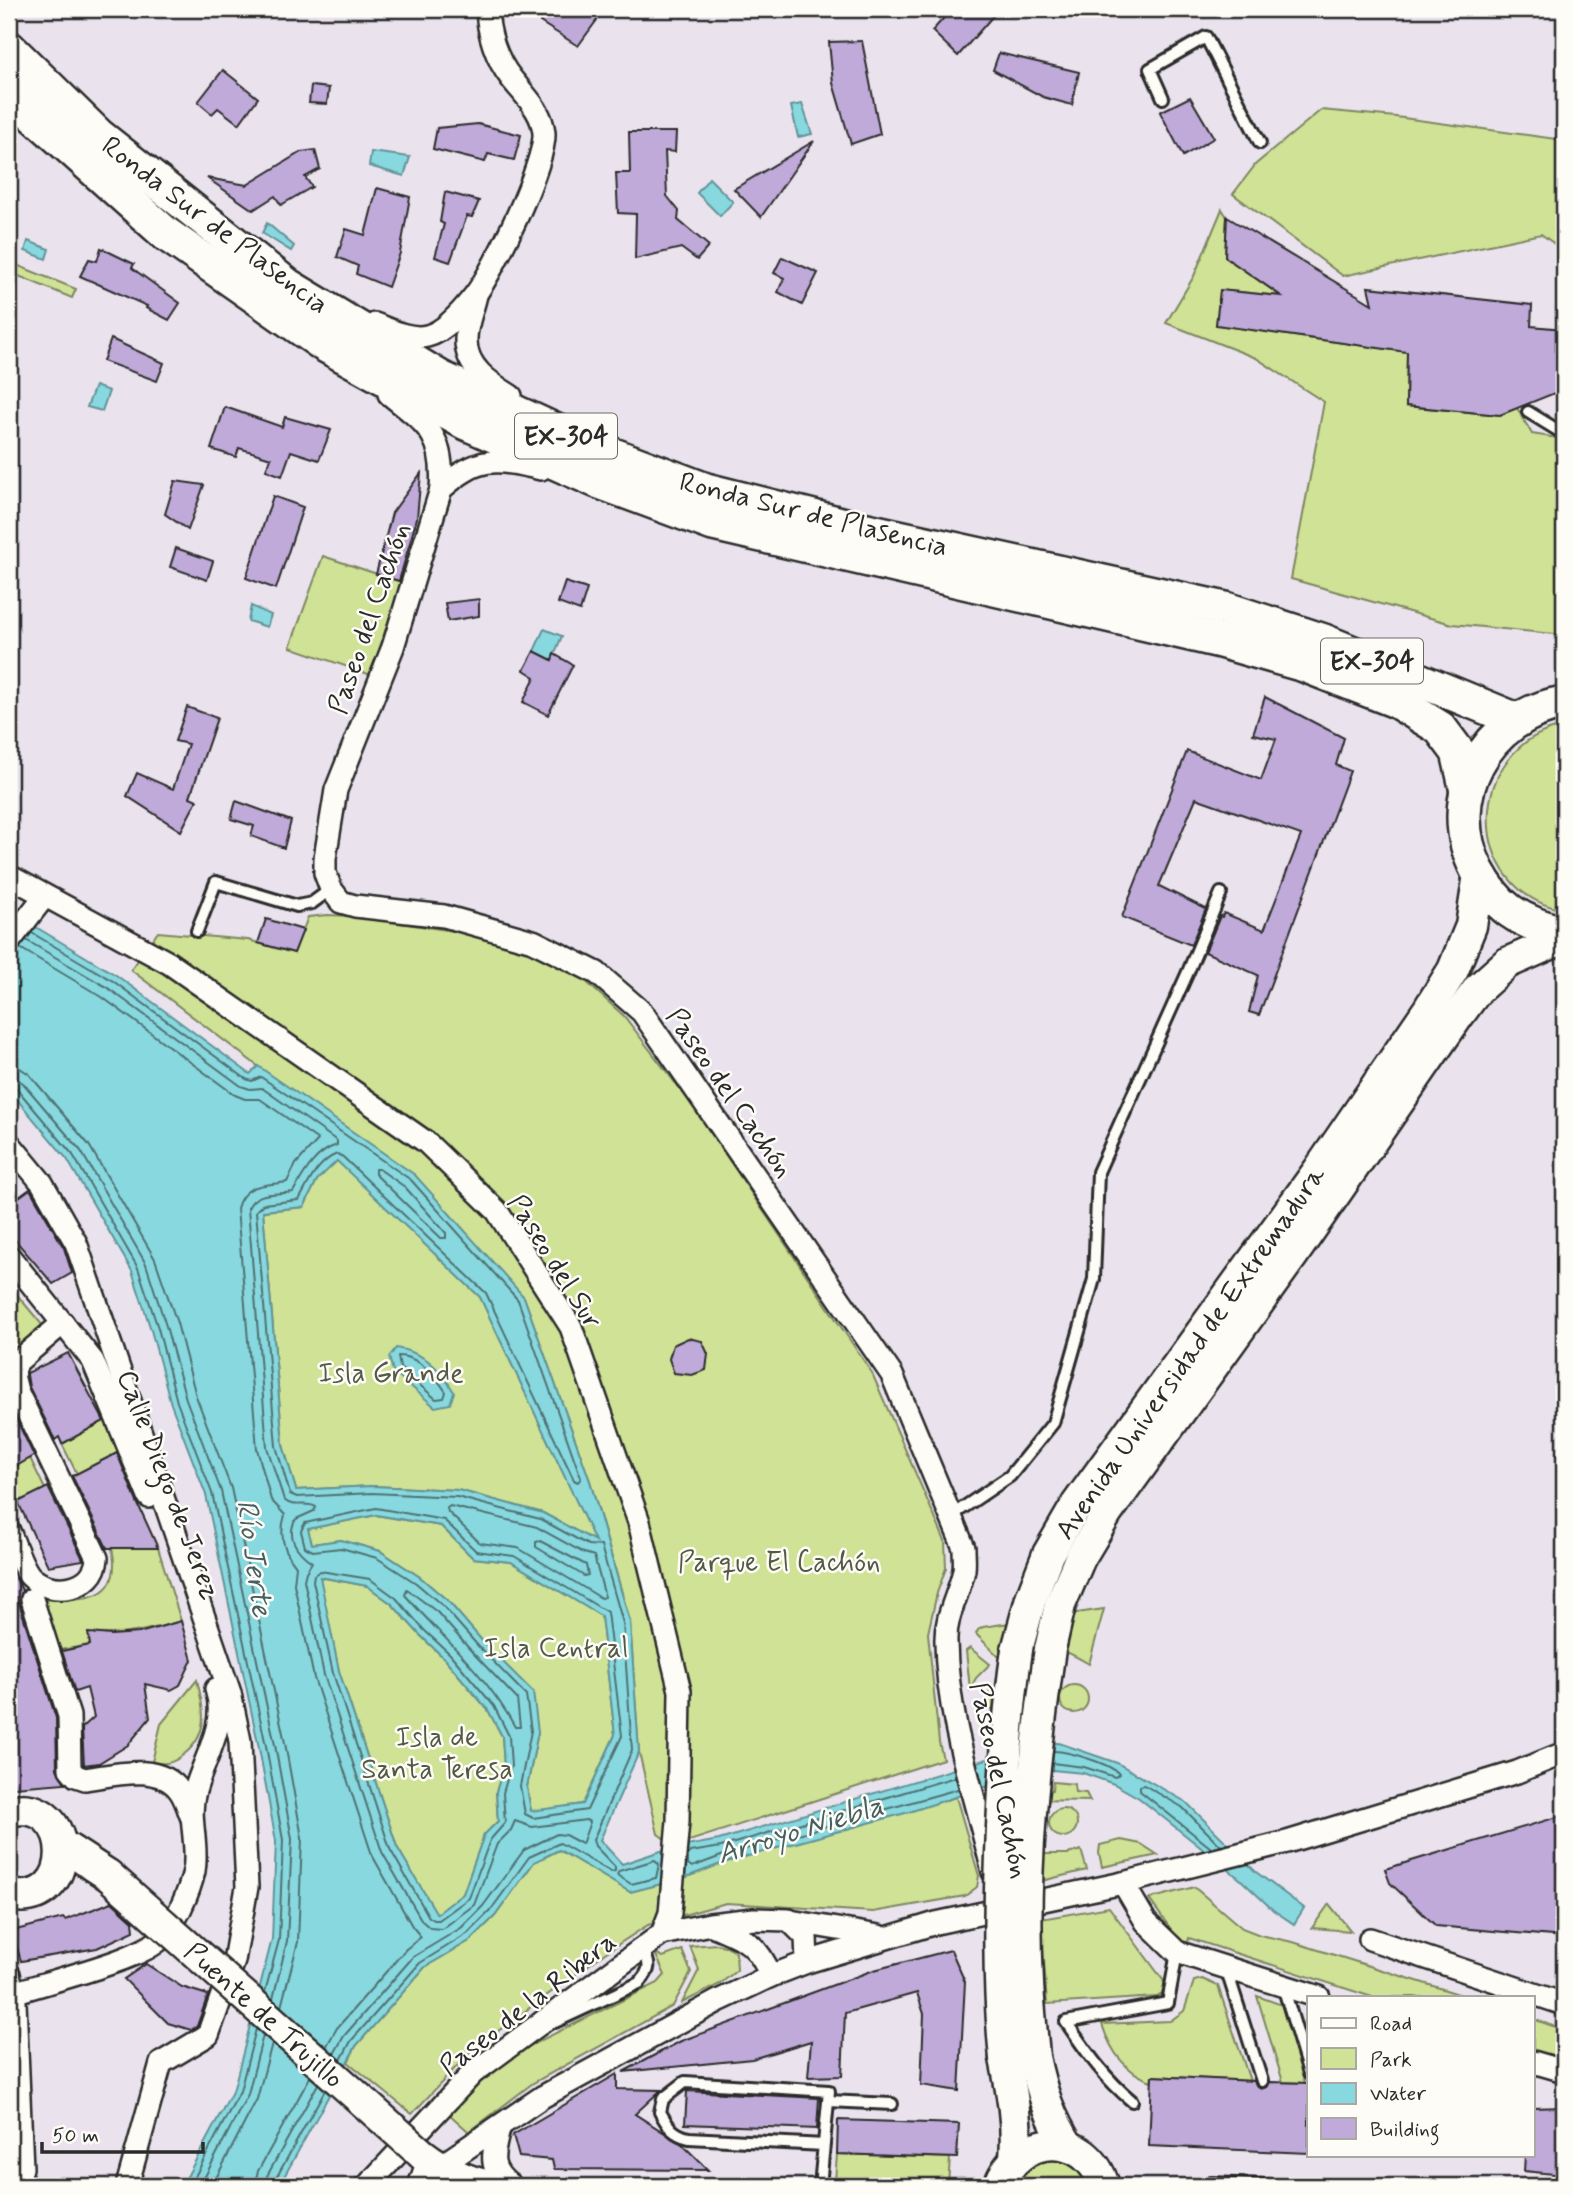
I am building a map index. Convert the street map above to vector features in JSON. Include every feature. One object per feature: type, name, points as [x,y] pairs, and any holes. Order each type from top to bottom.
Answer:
[{"type":"main road","name":"Ronda Sur de Plasencia","points":[[9,48],[99,136],[286,285],[441,378],[587,445],[719,494],[849,526],[1226,609],[1324,641],[1517,720]]},
{"type":"main road","name":"Ronda Sur de Plasencia","points":[[9,93],[166,234],[323,344],[466,423],[597,481],[713,524],[1220,640],[1304,665],[1395,701],[1440,728],[1458,752],[1467,791]]},
{"type":"main road","name":"Ronda Sur de Plasencia","points":[[1564,703],[1546,706],[1517,720],[1494,739],[1477,763],[1467,791],[1464,824],[1470,857],[1486,887],[1509,911],[1538,927],[1564,936]]},
{"type":"main road","name":"Avenida Universidad de Extremadura","points":[[1069,2147],[1055,2125],[1042,2094],[1019,2057],[999,1996],[998,1928],[1003,1800],[1011,1696],[1017,1650],[1031,1598],[1048,1554],[1077,1504],[1318,1171],[1453,970],[1471,926],[1479,874]]},
{"type":"main road","name":"Avenida Universidad de Extremadura","points":[[1015,2158],[1019,2057],[1028,1983],[1028,1879],[1038,1742],[1050,1648],[1059,1605],[1080,1558],[1107,1513],[1293,1255],[1478,989],[1507,963],[1564,936]]},
{"type":"main road","points":[[9,1811],[27,1810],[40,1815],[50,1823],[62,1845],[61,1862],[56,1875],[38,1891],[11,1898]]},
{"type":"main road","name":"Puente de Trujillo","points":[[62,1845],[108,1875],[427,2169],[489,2186]]},
{"type":"main road","points":[[56,1875],[108,1875]]},
{"type":"main road","points":[[998,2186],[1005,2170],[1015,2158],[1035,2147],[1052,2144],[1069,2147],[1085,2155],[1097,2168],[1105,2185]]},
{"type":"street","points":[[286,285],[397,333],[426,336],[448,324],[476,295],[506,241],[543,150],[544,131],[539,114],[499,59],[487,26],[487,9]]},
{"type":"street","points":[[476,295],[466,338],[471,362],[488,381],[587,445]]},
{"type":"street","name":"Paseo del Cachón","points":[[323,344],[416,415],[435,436],[442,462],[441,489],[393,647],[336,790],[325,858],[325,873],[331,889],[341,902],[355,906],[444,916],[533,941],[597,973],[642,1012],[892,1375],[964,1548],[964,1569],[949,1613],[946,1641],[959,1743],[1001,1908]]},
{"type":"street","points":[[441,489],[461,472],[484,462],[507,461],[597,481]]},
{"type":"street","name":"Paseo del Sur","points":[[9,876],[180,971],[426,1142],[497,1211],[571,1327],[639,1522],[680,1691],[677,1832],[670,1913],[662,1934]]},
{"type":"street","points":[[9,942],[44,897]]},
{"type":"street","points":[[9,1143],[42,1183],[76,1243],[230,1693],[240,1741],[247,1887],[234,1961],[208,2035],[161,2063],[127,2186]]},
{"type":"street","name":"Calle Diego de Jerez","points":[[9,1256],[93,1360],[160,1523],[219,1698],[220,1716],[194,1793],[192,1818]]},
{"type":"street","points":[[9,1531],[29,1575],[40,1582],[53,1586],[79,1586],[89,1580],[96,1569],[97,1558],[17,1391],[13,1374],[17,1362],[63,1323]]},
{"type":"street","points":[[32,1599],[69,1716],[71,1769],[76,1776],[85,1779],[151,1772],[179,1790]]},
{"type":"street","points":[[427,2169],[499,2129],[542,2097],[718,2001],[807,1962],[884,1937],[1278,1845],[1517,1772],[1564,1753]]},
{"type":"street","points":[[24,2179],[11,1983],[94,1969],[145,1950],[160,1940],[182,1902],[194,1870],[192,1818],[179,1790],[179,1781],[207,1757]]},
{"type":"street","points":[[1123,1883],[1146,1922],[1177,1952],[1316,1996]]},
{"type":"street","name":"Paseo de la Ribera","points":[[367,2186],[473,2073],[662,1934],[710,1924],[754,1919],[789,1920],[884,1937]]},
{"type":"street","points":[[789,1920],[807,1937],[807,1962]]},
{"type":"street","points":[[710,1924],[750,1942],[764,1958],[771,1976]]},
{"type":"street","points":[[1370,1939],[1564,2004]]},
{"type":"street","points":[[1534,2062],[1564,2071]]},
{"type":"street","points":[[499,2129],[492,2161],[498,2177],[511,2186]]},
{"type":"lane","points":[[1163,98],[1150,69],[1206,37],[1260,143]]},
{"type":"lane","points":[[1528,412],[1559,431],[1564,430]]},
{"type":"lane","points":[[197,931],[216,882],[297,906],[312,903],[331,889]]},
{"type":"lane","points":[[951,1516],[1010,1476],[1054,1423],[1094,1279],[1098,1171],[1221,893]]},
{"type":"lane","points":[[1132,2101],[1115,2087],[1096,2065],[1066,2022],[1168,2003],[1177,1952]]},
{"type":"lane","points":[[1226,1968],[1262,2081]]},
{"type":"lane","points":[[1283,1986],[1307,2066]]},
{"type":"lane","points":[[820,2186],[824,2145],[829,2091],[685,2082],[663,2099],[660,2112],[668,2127],[677,2135],[689,2138],[824,2145]]},
{"type":"lane","points":[[828,2101],[892,2104]]},
{"type":"lane","points":[[1211,2186],[1212,2183],[1280,2186]]},
{"type":"green space","points":[[1321,110],[1396,117],[1564,140],[1564,251],[1541,234],[1343,276],[1233,194],[1256,164]]},
{"type":"green space","points":[[1222,209],[1227,217],[1225,257],[1281,296],[1221,290],[1216,325],[1407,352],[1406,406],[1500,415],[1517,408],[1532,434],[1564,439],[1564,635],[1452,624],[1291,579],[1324,402],[1256,358],[1166,323],[1194,276]]},
{"type":"green space","points":[[9,262],[76,289],[72,298],[9,272]]},
{"type":"green space","points":[[323,556],[401,582],[371,675],[290,647]]},
{"type":"green space","points":[[1564,726],[1564,910],[1531,898],[1507,876],[1493,849],[1489,818],[1493,788],[1508,760],[1531,739]]},
{"type":"green space","name":"Parque El Cachón","points":[[354,916],[473,934],[537,953],[582,978],[624,1016],[695,1109],[872,1373],[945,1541],[946,1568],[928,1633],[943,1759],[674,1846],[658,1834],[639,1752],[630,1621],[590,1481],[524,1297],[288,1089],[131,970],[158,932],[248,940],[294,953],[308,917]]},
{"type":"green space","name":"Isla Grande","points":[[337,1160],[480,1297],[596,1542],[543,1513],[458,1490],[372,1486],[296,1490],[283,1445],[263,1211],[304,1207],[317,1180]]},
{"type":"green space","points":[[9,1285],[43,1326],[9,1363]]},
{"type":"green space","points":[[105,1420],[118,1453],[77,1474],[62,1444]]},
{"type":"green space","points":[[30,1458],[45,1489],[18,1502],[9,1484],[9,1470]]},
{"type":"green space","name":"Isla Central","points":[[376,1515],[441,1526],[473,1558],[511,1562],[601,1616],[615,1735],[583,1804],[531,1812],[527,1787],[538,1732],[484,1643],[448,1601],[420,1577],[380,1551],[341,1540],[312,1544],[307,1529]]},
{"type":"green space","points":[[112,1548],[158,1548],[181,1621],[135,1632],[89,1633],[90,1645],[60,1650],[43,1600],[85,1597],[106,1589],[112,1579],[114,1566]]},
{"type":"green space","name":"Isla de Santa Teresa","points":[[319,1577],[368,1586],[392,1604],[445,1659],[488,1710],[502,1736],[504,1766],[496,1792],[498,1821],[484,1835],[463,1894],[436,1915],[397,1847],[339,1671]]},
{"type":"green space","points":[[1104,1609],[1089,1664],[1055,1648],[1034,1644],[998,1656],[976,1634],[983,1627]]},
{"type":"green space","points":[[970,1648],[990,1664],[976,1678],[970,1689],[966,1651]]},
{"type":"green space","points":[[197,1680],[203,1711],[198,1739],[176,1760],[169,1763],[152,1762],[161,1724]]},
{"type":"green space","points":[[1001,1685],[998,1713],[990,1709],[986,1696],[992,1688]]},
{"type":"green space","points":[[1074,1685],[1084,1689],[1088,1699],[1084,1709],[1074,1713],[1064,1709],[1060,1699],[1064,1689]]},
{"type":"green space","points":[[1053,1782],[1074,1784],[1075,1792],[1086,1793],[1090,1801],[1037,1800],[1042,1792],[1052,1790]]},
{"type":"green space","points":[[956,1797],[979,1876],[977,1887],[965,1896],[873,1912],[726,1903],[648,1925],[472,2050],[412,2114],[348,2062],[356,2046],[425,1967],[471,1940],[495,1916],[534,1862],[559,1850],[630,1892]]},
{"type":"green space","points":[[1063,1809],[1073,1813],[1077,1823],[1073,1833],[1063,1837],[1053,1833],[1049,1823],[1053,1813]]},
{"type":"green space","points":[[1121,1840],[1141,1844],[1158,1855],[1102,1867],[1100,1845]]},
{"type":"green space","points":[[1081,1850],[1087,1870],[1033,1883],[1045,1854],[1068,1854]]},
{"type":"green space","points":[[1194,1887],[1242,1928],[1465,1996],[1369,1996],[1189,1938],[1186,1950],[1149,1899]]},
{"type":"green space","points":[[1329,1904],[1351,1931],[1312,1928]]},
{"type":"green space","points":[[1109,1907],[1163,1980],[1165,1984],[1162,1994],[1157,1997],[1047,2004],[1041,1919]]},
{"type":"green space","points":[[717,1944],[729,1947],[736,1953],[737,1970],[720,1984],[682,2003],[699,1970],[690,1946]]},
{"type":"green space","points":[[682,1950],[691,1972],[673,2006],[533,2083],[469,2132],[448,2113],[484,2078],[521,2050],[658,1983],[665,1975],[655,1953],[663,1957]]},
{"type":"green space","points":[[1202,1979],[1218,1986],[1250,2081],[1152,2076],[1151,2081],[1126,2066],[1109,2043],[1102,2024],[1170,2021],[1184,2011],[1194,1981]]},
{"type":"green space","points":[[1257,1996],[1282,2005],[1305,2083],[1283,2082]]},
{"type":"green space","points":[[1534,2019],[1564,2030],[1564,2060],[1534,2050]]},
{"type":"green space","points":[[837,2154],[950,2158],[948,2184],[835,2181]]},
{"type":"green space","points":[[1067,2156],[1094,2186],[1007,2186],[1025,2160]]},
{"type":"water","points":[[802,104],[812,134],[798,137],[791,106]]},
{"type":"water","points":[[371,152],[410,157],[404,176],[369,166]]},
{"type":"water","points":[[709,178],[733,202],[720,216],[697,193]]},
{"type":"water","points":[[267,223],[294,246],[291,251],[262,233]]},
{"type":"water","points":[[28,241],[49,249],[46,259],[25,251]]},
{"type":"water","points":[[95,386],[109,391],[102,411],[87,407]]},
{"type":"water","points":[[251,606],[271,615],[267,627],[248,621]]},
{"type":"water","points":[[544,629],[562,636],[552,660],[534,651]]},
{"type":"water","name":"Río Jerte","points":[[9,911],[116,975],[250,1074],[258,1066],[415,1175],[524,1297],[590,1481],[630,1622],[639,1752],[600,1840],[622,1864],[667,1849],[665,1883],[630,1892],[559,1850],[534,1862],[495,1916],[471,1940],[425,1967],[356,2046],[279,2186],[182,2186],[234,2088],[272,1939],[276,1841],[206,1495],[171,1404],[132,1271],[67,1159],[9,1090]],"holes":[[[337,1161],[480,1297],[595,1541],[543,1513],[458,1490],[372,1486],[296,1490],[283,1445],[263,1211],[304,1207],[317,1180]],[[376,1515],[441,1526],[473,1558],[511,1562],[601,1616],[615,1735],[583,1804],[531,1811],[527,1787],[538,1732],[533,1692],[484,1643],[448,1601],[420,1577],[380,1551],[341,1540],[312,1544],[308,1529]],[[320,1577],[367,1586],[392,1604],[445,1659],[488,1710],[502,1736],[504,1766],[496,1792],[498,1821],[484,1835],[463,1894],[437,1914],[397,1847],[339,1671]]]},
{"type":"water","points":[[396,1348],[415,1353],[437,1368],[454,1392],[450,1404],[435,1407],[393,1371],[389,1357]]},
{"type":"water","name":"Arroyo Niebla","points":[[1059,1743],[1117,1763],[1186,1802],[1256,1872],[1304,1908],[1294,1924],[1273,1910],[1240,1879],[1139,1798],[1114,1784],[1083,1773],[1052,1770],[726,1862],[681,1879],[681,1847],[719,1840],[1037,1744]]},
{"type":"building","points":[[549,9],[605,9],[578,46],[540,22]]},
{"type":"building","points":[[952,9],[999,9],[958,56],[932,31]]},
{"type":"building","points":[[862,41],[880,134],[851,144],[833,83],[829,42]]},
{"type":"building","points":[[999,53],[1079,72],[1072,105],[1043,97],[993,70]]},
{"type":"building","points":[[223,70],[258,98],[239,124],[218,108],[212,114],[198,102]]},
{"type":"building","points":[[311,86],[329,88],[327,104],[309,103]]},
{"type":"building","points":[[1190,97],[1214,138],[1183,156],[1160,112]]},
{"type":"building","points":[[478,124],[521,135],[514,160],[488,154],[485,162],[433,149],[437,128]]},
{"type":"building","points":[[629,132],[676,132],[675,152],[665,151],[667,196],[679,211],[678,220],[709,246],[697,260],[681,248],[635,259],[636,214],[618,213],[616,173],[630,173]]},
{"type":"building","points":[[814,141],[761,217],[734,189]]},
{"type":"building","points":[[315,150],[320,169],[305,177],[312,187],[281,205],[275,196],[253,210],[207,178],[247,185],[301,152]]},
{"type":"building","points":[[377,188],[410,197],[400,253],[388,287],[356,274],[358,266],[337,257],[346,229],[365,235]]},
{"type":"building","points":[[445,192],[479,201],[472,217],[467,216],[450,262],[435,257],[444,224],[440,222]]},
{"type":"building","points":[[1227,217],[1372,304],[1368,287],[1532,305],[1531,326],[1564,329],[1564,392],[1557,392],[1500,415],[1406,406],[1407,352],[1216,325],[1220,290],[1281,296],[1225,257]]},
{"type":"building","points":[[101,248],[134,264],[132,268],[180,303],[169,320],[146,308],[147,306],[80,276],[89,259],[97,261]]},
{"type":"building","points":[[782,257],[818,273],[802,305],[778,292],[784,278],[774,273]]},
{"type":"building","points":[[111,339],[164,363],[157,381],[103,361]]},
{"type":"building","points":[[225,407],[282,427],[285,417],[331,430],[319,460],[291,451],[282,476],[266,470],[271,458],[239,448],[236,457],[211,449]]},
{"type":"building","points":[[421,473],[417,518],[399,581],[376,574],[392,513]]},
{"type":"building","points":[[175,481],[204,485],[188,530],[165,514]]},
{"type":"building","points":[[273,496],[303,507],[276,589],[246,578]]},
{"type":"building","points":[[176,548],[213,561],[207,580],[170,567]]},
{"type":"building","points":[[565,582],[587,589],[580,611],[558,603]]},
{"type":"building","points":[[479,599],[479,616],[448,621],[445,603]]},
{"type":"building","points":[[534,651],[552,660],[554,654],[573,665],[548,715],[523,702],[535,677],[524,670]]},
{"type":"building","points":[[1265,697],[1344,738],[1336,765],[1350,771],[1259,1015],[1249,1012],[1258,975],[1205,952],[1220,916],[1224,913],[1264,930],[1301,835],[1196,798],[1159,886],[1206,909],[1191,945],[1122,917],[1187,751],[1261,780],[1276,739],[1253,734]]},
{"type":"building","points":[[187,707],[217,718],[190,797],[197,800],[181,831],[127,796],[137,773],[173,789],[188,744],[175,741]]},
{"type":"building","points":[[236,801],[291,821],[284,848],[251,836],[254,826],[231,819]]},
{"type":"building","points":[[266,919],[303,930],[294,953],[258,943]]},
{"type":"building","points":[[9,1185],[19,1197],[30,1189],[64,1248],[72,1273],[53,1284],[9,1233]]},
{"type":"building","points":[[688,1338],[702,1341],[708,1354],[706,1370],[692,1375],[674,1373],[669,1359],[673,1345]]},
{"type":"building","points":[[68,1353],[104,1421],[62,1444],[59,1437],[55,1440],[29,1387],[27,1373]]},
{"type":"building","points":[[9,1404],[34,1456],[9,1470]]},
{"type":"building","points":[[117,1453],[158,1548],[107,1548],[72,1476]]},
{"type":"building","points":[[48,1487],[83,1560],[48,1566],[18,1502]]},
{"type":"building","points":[[9,1565],[22,1590],[19,1603],[56,1718],[57,1769],[65,1783],[14,1787],[9,1781]]},
{"type":"building","points":[[181,1621],[192,1660],[180,1685],[171,1690],[145,1684],[150,1718],[128,1745],[99,1763],[84,1765],[82,1728],[94,1717],[87,1688],[75,1692],[62,1651],[90,1645],[88,1633],[139,1633]]},
{"type":"building","points":[[1564,1815],[1564,1937],[1436,1926],[1390,1883],[1385,1869]]},
{"type":"building","points":[[112,1902],[133,1921],[134,1931],[97,1948],[21,1961],[12,1931],[63,1918],[65,1920]]},
{"type":"building","points":[[951,1950],[965,1982],[959,2091],[921,2085],[924,2014],[917,1993],[845,2013],[842,2076],[808,2077],[811,2041],[752,2059],[623,2072],[681,2041],[874,1970]]},
{"type":"building","points":[[146,1964],[182,1987],[208,1995],[197,2026],[191,2030],[168,2023],[124,1979]]},
{"type":"building","points":[[617,2074],[617,2089],[661,2090],[635,2114],[682,2144],[708,2170],[554,2169],[552,2160],[519,2157],[513,2135]]},
{"type":"building","points":[[1152,2076],[1254,2081],[1261,2089],[1267,2087],[1270,2082],[1307,2083],[1307,2153],[1149,2146]]},
{"type":"building","points":[[687,2091],[819,2098],[817,2129],[685,2124]]},
{"type":"building","points":[[1564,2107],[1564,2175],[1524,2171],[1525,2156],[1534,2156],[1534,2108]]},
{"type":"building","points":[[838,2120],[959,2124],[957,2158],[837,2154]]}]
